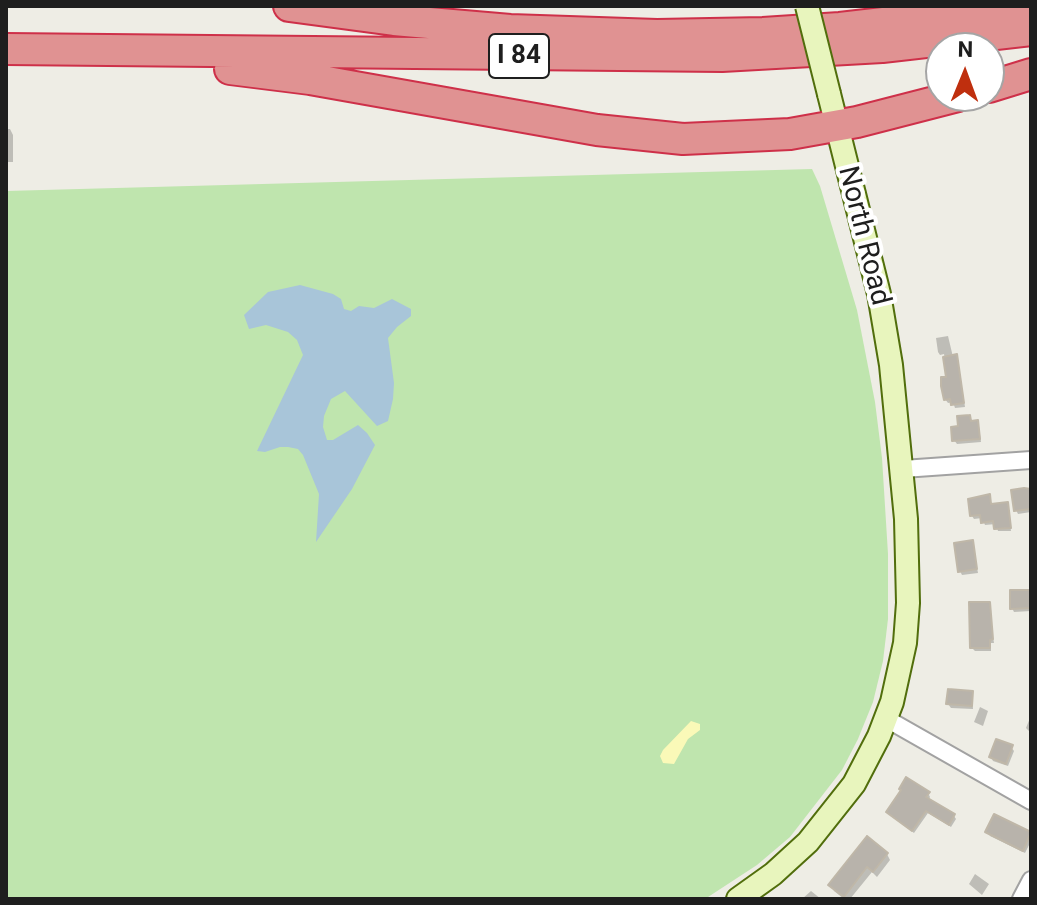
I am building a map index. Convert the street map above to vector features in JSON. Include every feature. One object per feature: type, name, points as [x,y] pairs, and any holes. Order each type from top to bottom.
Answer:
[{"type":"highway","name":"I 84","points":[[289,6],[497,29],[657,35],[825,30],[1031,6]]},
{"type":"highway","name":"I 84","points":[[6,49],[722,56],[882,47],[1031,30]]},
{"type":"highway","points":[[6,63],[183,66],[248,71],[642,136],[723,138],[790,134],[836,127],[925,104]]},
{"type":"highway","points":[[1005,82],[1031,74]]},
{"type":"main road","name":"North Road","points":[[738,899],[786,863],[822,828],[859,775],[885,718],[902,665],[907,624],[903,469],[883,312],[807,6]]},
{"type":"street","points":[[903,469],[1031,460]]},
{"type":"street","points":[[885,718],[1031,801]]},
{"type":"street","points":[[1021,899],[1031,880]]},
{"type":"green space","points":[[812,169],[820,186],[857,310],[875,402],[888,554],[888,619],[883,661],[873,702],[858,739],[842,770],[790,837],[757,865],[705,899],[6,899],[6,191]]},
{"type":"sand","points":[[691,721],[700,724],[700,730],[688,739],[674,764],[663,763],[660,756],[663,750]]},
{"type":"water","points":[[300,285],[333,294],[341,299],[344,309],[351,311],[359,306],[374,308],[392,299],[411,309],[411,316],[388,338],[394,383],[388,421],[377,426],[345,391],[331,399],[324,416],[327,440],[333,440],[358,425],[375,445],[352,489],[316,542],[319,494],[303,455],[298,449],[288,447],[257,451],[303,355],[297,340],[288,332],[266,325],[249,329],[244,315],[268,292]]},
{"type":"building","points":[[957,354],[964,403],[951,405],[950,399],[944,400],[941,386],[941,377],[946,377],[943,357]]},
{"type":"building","points":[[970,415],[971,421],[978,420],[980,439],[952,441],[951,427],[958,426],[957,416]]},
{"type":"building","points":[[1031,489],[1031,509],[1014,511],[1011,490]]},
{"type":"building","points":[[990,494],[991,504],[1008,502],[1011,528],[994,529],[993,521],[981,523],[980,515],[970,516],[968,499]]},
{"type":"building","points":[[973,540],[977,569],[958,572],[954,543]]},
{"type":"building","points":[[1010,590],[1031,590],[1031,608],[1010,609]]},
{"type":"building","points":[[969,602],[990,602],[993,639],[990,640],[990,648],[970,648]]},
{"type":"building","points":[[948,689],[973,691],[972,706],[946,704]]},
{"type":"building","points":[[996,739],[1013,745],[1006,764],[989,757]]},
{"type":"building","points":[[906,777],[930,792],[926,797],[955,814],[949,825],[926,811],[912,831],[886,812]]},
{"type":"building","points":[[994,814],[1031,832],[1023,851],[985,832]]},
{"type":"building","points":[[867,836],[888,853],[873,872],[867,867],[844,897],[828,885]]}]
